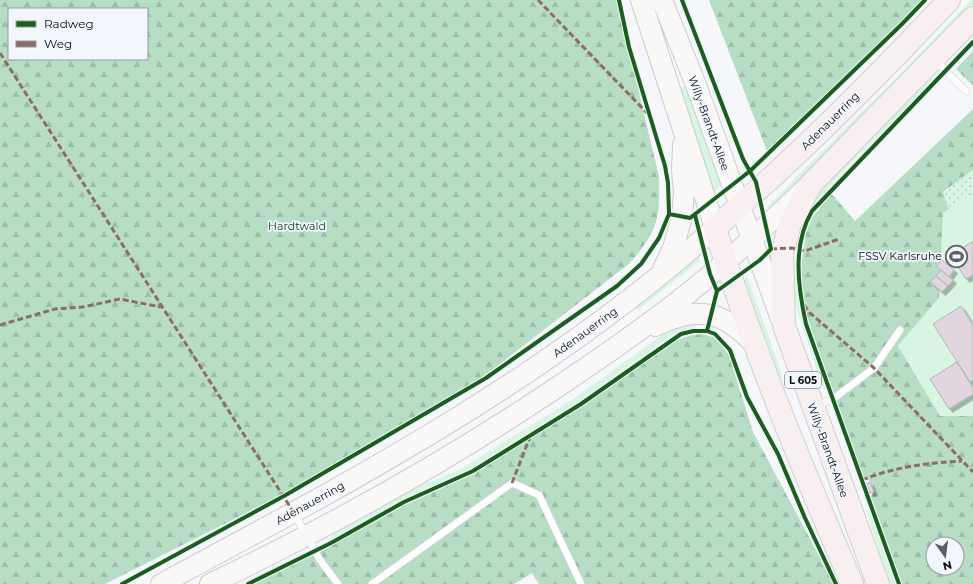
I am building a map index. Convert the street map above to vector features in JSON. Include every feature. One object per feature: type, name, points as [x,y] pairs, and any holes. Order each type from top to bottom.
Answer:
[{"type":"main road","points":[[641,0],[715,228]]},
{"type":"main road","name":"Willy-Brandt-Allee","points":[[662,0],[696,85],[812,407],[878,584]]},
{"type":"main road","name":"Adenauerring","points":[[161,584],[294,513],[406,450],[495,395],[576,340],[659,276],[740,206],[798,153],[949,0]]},
{"type":"main road","points":[[210,584],[306,536],[445,459],[537,401],[636,333],[703,281],[811,184],[973,18]]},
{"type":"main road","points":[[659,276],[673,248],[682,217],[684,192],[682,170],[682,127]]},
{"type":"main road","points":[[784,326],[783,249],[795,212],[811,184]]},
{"type":"main road","name":"L 605","points":[[715,228],[754,344],[794,447],[852,584]]},
{"type":"main road","points":[[636,333],[675,318],[700,314],[727,320],[740,328],[754,344]]},
{"type":"lane","points":[[934,59],[966,91]]},
{"type":"lane","points":[[812,407],[834,399],[874,368],[900,330]]},
{"type":"lane","points":[[372,584],[512,483],[539,495],[581,584]]},
{"type":"lane","points":[[294,513],[320,560],[338,584]]},
{"type":"green space","name":"Hardtwald","points":[[0,0],[617,0],[659,177],[658,214],[652,233],[630,263],[487,374],[280,496],[105,584],[0,584]]},
{"type":"green space","points":[[709,0],[925,0],[896,34],[767,151]]},
{"type":"green space","points":[[971,0],[973,0],[973,5],[967,12],[769,211],[768,205],[894,80]]},
{"type":"green space","points":[[973,51],[973,86],[956,69]]},
{"type":"green space","points":[[931,77],[936,77],[831,184],[801,224],[809,203],[827,182],[926,80]]},
{"type":"green space","points":[[682,87],[688,88],[720,179],[721,186],[713,193],[680,89]]},
{"type":"green space","points":[[973,109],[973,170],[943,192],[949,209],[943,213],[939,298],[898,346],[940,416],[973,416],[973,584],[902,584],[871,497],[874,492],[870,481],[864,479],[807,317],[803,292],[801,269],[806,232],[813,216],[832,194],[855,221]]},
{"type":"green space","name":"FSSV Karlsruhe","points":[[973,170],[973,416],[940,416],[898,346],[939,298],[943,213],[949,209],[943,192]]},
{"type":"green space","points":[[973,170],[973,193],[949,209],[943,192]]},
{"type":"green space","points":[[699,256],[700,261],[638,310],[635,307]]},
{"type":"green space","points":[[792,256],[800,314],[827,388],[824,390],[791,293]]},
{"type":"green space","points":[[747,276],[782,374],[781,377],[777,377],[743,279]]},
{"type":"green space","points":[[689,323],[701,324],[673,334],[579,401],[472,468],[403,499],[329,540],[336,530],[406,491],[459,470],[570,401],[668,331]]},
{"type":"green space","points":[[702,334],[716,338],[729,355],[753,432],[834,584],[539,584],[532,573],[514,584],[254,584],[332,545],[405,505],[475,473],[582,406],[677,340],[688,336]]},
{"type":"green space","points":[[870,512],[895,584],[889,584],[867,513]]},
{"type":"building","points":[[973,241],[973,275],[966,279],[951,256]]},
{"type":"building","points":[[942,260],[954,270],[949,277],[936,266]]},
{"type":"building","points":[[941,270],[953,280],[948,286],[936,276]]},
{"type":"building","points":[[936,276],[948,286],[942,292],[930,282]]},
{"type":"building","points":[[961,306],[973,325],[973,380],[970,382],[933,324]]},
{"type":"building","points":[[957,362],[973,388],[973,394],[949,409],[930,379]]},
{"type":"building","points":[[870,482],[874,492],[870,493],[866,484]]},
{"type":"marked path","points":[[538,0],[647,113]]},
{"type":"marked path","points":[[0,53],[294,513]]},
{"type":"marked path","points":[[771,249],[792,248],[805,251],[839,239]]},
{"type":"marked path","points":[[0,325],[55,309],[83,307],[120,299],[161,307]]},
{"type":"marked path","points":[[804,305],[810,313],[874,368],[973,472]]},
{"type":"marked path","points":[[512,483],[530,437]]},
{"type":"marked path","points":[[862,480],[911,466],[962,461]]},
{"type":"cycle path","points":[[122,584],[284,496],[486,378],[617,286],[641,264],[659,238],[669,214],[668,183],[665,166],[629,47],[619,0]]},
{"type":"cycle path","points":[[682,0],[743,159],[756,182],[771,249]]},
{"type":"cycle path","points":[[669,214],[690,218],[750,171],[925,0]]},
{"type":"cycle path","points":[[899,584],[806,324],[799,281],[799,252],[806,224],[812,211],[973,42]]},
{"type":"cycle path","points":[[695,215],[710,274],[717,291]]},
{"type":"cycle path","points":[[707,331],[717,291],[760,260],[771,249]]},
{"type":"cycle path","points":[[248,584],[331,543],[404,502],[473,471],[581,404],[681,334],[693,331],[707,331],[715,334],[730,350],[747,397],[778,454],[805,518],[836,584]]},
{"type":"place","name":"FSSV Karlsruhe","points":[[957,256]]}]
